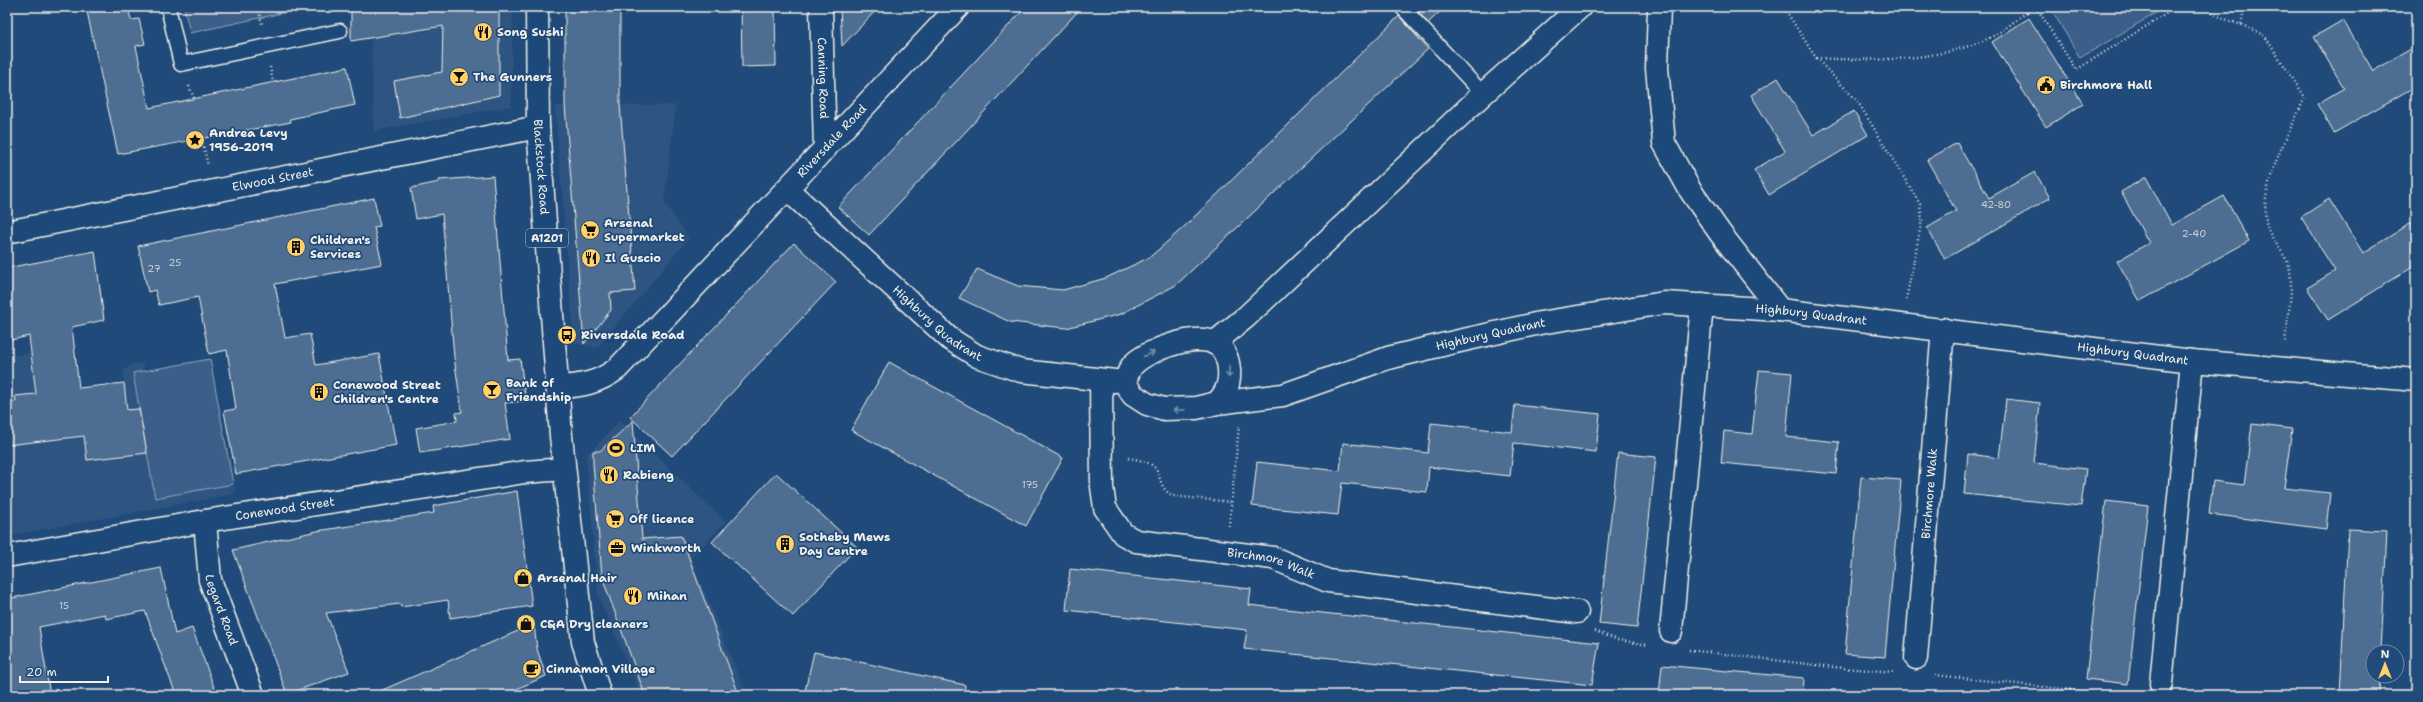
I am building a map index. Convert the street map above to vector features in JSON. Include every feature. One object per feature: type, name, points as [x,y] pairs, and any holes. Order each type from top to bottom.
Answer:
[{"type":"street","name":"Blackstock Road","points":[[537,7],[538,127],[564,469]]},
{"type":"street","name":"Canning Road","points":[[821,7],[825,149]]},
{"type":"street","name":"Riversdale Road","points":[[558,387],[593,383],[605,378],[618,369],[958,7]]},
{"type":"street","points":[[1214,343],[1246,317],[1483,94],[1580,7]]},
{"type":"street","points":[[1659,7],[1657,68],[1659,104],[1664,143],[1699,202],[1780,310]]},
{"type":"street","name":"Elwood Street","points":[[7,232],[538,127]]},
{"type":"street","name":"Highbury Quadrant","points":[[788,189],[950,339],[977,356],[1021,371],[1124,382],[1133,395],[1147,404],[1164,409],[1185,410],[1217,403],[1283,395],[1388,358],[1540,323],[1664,303],[1780,310],[2192,361],[2416,380]]},
{"type":"street","points":[[1671,631],[1702,305]]},
{"type":"street","name":"Birchmore Walk","points":[[1915,668],[1943,329]]},
{"type":"street","points":[[1124,382],[1133,365],[1144,356],[1184,341],[1199,340],[1214,343],[1222,350],[1229,364],[1226,391],[1217,403]]},
{"type":"street","points":[[2161,684],[2192,361]]},
{"type":"street","name":"Birchmore Walk","points":[[1101,380],[1102,487],[1105,508],[1123,534],[1136,541],[1273,558],[1328,581],[1577,612]]},
{"type":"street","name":"Conewood Street","points":[[7,556],[205,521],[525,472],[564,469]]},
{"type":"street","name":"A1201","points":[[564,469],[583,642],[598,694]]},
{"type":"street","name":"Legard Road","points":[[205,521],[210,580],[253,695]]},
{"type":"lane","points":[[168,7],[180,64],[340,31]]},
{"type":"lane","points":[[1402,7],[1483,94]]},
{"type":"path","points":[[1779,7],[1786,11],[1816,58],[1858,102],[1920,204],[1922,220],[1901,324]]},
{"type":"path","points":[[1816,58],[1872,61],[1938,54],[1986,39],[2035,7],[2076,70],[2177,7]]},
{"type":"path","points":[[2206,7],[2220,16],[2257,31],[2266,38],[2305,97],[2271,176],[2266,198],[2266,220],[2269,232],[2287,261],[2290,274],[2283,369]]},
{"type":"path","points":[[2241,24],[2245,7]]},
{"type":"path","points":[[1226,552],[1241,401]]},
{"type":"path","points":[[1102,455],[1145,460],[1153,465],[1165,492],[1173,496],[1231,502]]},
{"type":"path","points":[[1577,612],[1594,630],[1600,633],[1618,640],[1655,646]]},
{"type":"path","points":[[1686,650],[1842,668],[1915,668],[2117,695]]},
{"type":"shaded area","points":[[184,7],[310,7],[190,33]]},
{"type":"shaded area","points":[[370,7],[513,7],[511,106],[374,131]]},
{"type":"shaded area","points":[[2050,7],[2166,7],[2080,58]]},
{"type":"shaded area","points":[[676,105],[664,202],[689,238],[597,348],[574,343],[555,106]]},
{"type":"shaded area","points":[[74,344],[80,388],[124,383],[123,371],[131,365],[143,363],[144,371],[210,359],[235,494],[7,536],[7,357]]},
{"type":"shaded area","points":[[210,359],[233,484],[155,498],[133,373]]},
{"type":"shaded area","points":[[620,421],[726,522],[691,558],[746,695],[641,695],[598,595],[586,456]]},
{"type":"building","points":[[86,7],[128,7],[131,20],[139,19],[145,44],[136,46],[149,108],[347,67],[355,105],[290,119],[291,122],[118,154]]},
{"type":"building","points":[[351,7],[499,7],[499,95],[400,118],[394,81],[442,72],[443,26],[351,41]]},
{"type":"building","points":[[565,7],[620,7],[620,105],[635,291],[610,293],[611,310],[584,344],[565,105]]},
{"type":"building","points":[[741,7],[775,7],[776,66],[742,67]]},
{"type":"building","points":[[840,7],[879,7],[842,46]]},
{"type":"building","points":[[1026,7],[1082,7],[869,235],[838,207]]},
{"type":"building","points":[[1414,7],[1445,7],[1428,23]]},
{"type":"building","points":[[1399,16],[1428,49],[1176,285],[1121,314],[1066,328],[1010,322],[959,298],[977,269],[1018,286],[1063,290],[1106,278],[1150,257],[1186,225]]},
{"type":"building","name":"Birchmore Hall","points":[[2029,18],[2083,104],[2046,127],[1992,42]]},
{"type":"building","points":[[2343,20],[2373,71],[2416,46],[2416,86],[2334,133],[2317,104],[2344,88],[2314,37]]},
{"type":"building","points":[[1778,78],[1813,135],[1854,111],[1868,135],[1769,195],[1754,170],[1785,151],[1751,95]]},
{"type":"building","points":[[1957,143],[1989,198],[2035,172],[2050,198],[1945,259],[1927,228],[1956,211],[1927,160]]},
{"type":"building","points":[[493,176],[508,360],[520,359],[526,401],[505,403],[510,439],[420,453],[416,428],[457,421],[456,413],[462,412],[454,357],[442,214],[416,219],[411,188],[439,182],[439,180]]},
{"type":"building","points":[[2146,177],[2172,225],[2224,196],[2249,241],[2140,301],[2117,261],[2149,243],[2121,192]]},
{"type":"building","points":[[374,198],[380,226],[374,227],[382,264],[275,284],[285,338],[310,334],[316,365],[379,354],[396,445],[236,474],[224,411],[236,409],[227,350],[209,354],[198,297],[159,305],[155,290],[148,292],[138,246]]},
{"type":"building","points":[[2329,199],[2363,253],[2416,220],[2416,265],[2328,320],[2307,288],[2335,271],[2301,217]]},
{"type":"building","points":[[794,243],[836,282],[672,456],[630,417]]},
{"type":"building","points":[[95,251],[104,320],[72,327],[79,388],[124,383],[127,410],[139,409],[147,453],[87,460],[84,436],[7,445],[7,402],[16,401],[15,396],[36,394],[29,336],[7,341],[7,268]]},
{"type":"building","points":[[889,362],[1063,458],[1026,526],[851,430]]},
{"type":"building","points":[[1759,370],[1792,373],[1786,437],[1839,442],[1836,474],[1721,463],[1724,431],[1752,434]]},
{"type":"building","points":[[2006,399],[2040,403],[2034,463],[2086,469],[2081,506],[1964,494],[1968,454],[1999,458]]},
{"type":"building","points":[[1515,405],[1600,414],[1596,452],[1514,443],[1510,476],[1429,467],[1427,492],[1342,483],[1338,515],[1252,506],[1257,462],[1340,471],[1343,443],[1428,453],[1431,423],[1512,432]]},
{"type":"building","points":[[633,421],[642,539],[681,536],[739,695],[645,695],[602,577],[593,463],[593,451],[600,451]]},
{"type":"building","points":[[2252,424],[2292,429],[2284,488],[2330,493],[2326,529],[2209,514],[2213,481],[2244,485]]},
{"type":"building","points":[[1618,453],[1656,457],[1637,628],[1599,624]]},
{"type":"building","name":"Sotheby Mews Day Centre","points":[[776,473],[857,547],[793,616],[712,542]]},
{"type":"building","points":[[1861,477],[1901,480],[1885,657],[1845,654]]},
{"type":"building","points":[[517,491],[532,606],[450,618],[448,600],[401,607],[400,604],[326,613],[349,672],[287,694],[233,550],[317,531],[434,513],[433,506]]},
{"type":"building","points":[[2106,501],[2148,506],[2128,684],[2086,679]]},
{"type":"building","points":[[2348,529],[2387,531],[2381,644],[2365,644],[2365,684],[2380,684],[2379,695],[2340,695]]},
{"type":"building","points":[[161,568],[175,634],[192,628],[217,695],[176,695],[145,611],[106,619],[105,614],[39,627],[50,695],[7,695],[7,599]]},
{"type":"building","points":[[1070,569],[1251,589],[1249,605],[1599,643],[1592,685],[1244,649],[1247,630],[1066,610]]},
{"type":"building","points":[[534,624],[537,649],[546,676],[503,695],[371,695]]},
{"type":"building","points":[[814,652],[965,685],[964,695],[804,695]]},
{"type":"building","points":[[1662,665],[1804,678],[1803,695],[1659,695]]},
{"type":"place","name":"Song Sushi","points":[[483,32]]},
{"type":"place","name":"The Gunners","points":[[459,77]]},
{"type":"place","name":"Birchmore Hall","points":[[2046,85]]},
{"type":"place","name":"Andrea Levy 1956-2019","points":[[195,140]]},
{"type":"place","name":"Arsenal Supermarket","points":[[590,230]]},
{"type":"place","name":"Children's Services","points":[[296,247]]},
{"type":"place","name":"Il Guscio","points":[[591,258]]},
{"type":"place","name":"Riversdale Road","points":[[567,335]]},
{"type":"place","name":"Bank of Friendship","points":[[492,390]]},
{"type":"place","name":"Conewood Street Children's Centre","points":[[319,392]]},
{"type":"place","name":"LIM","points":[[616,448]]},
{"type":"place","name":"Rabieng","points":[[609,475]]},
{"type":"place","name":"Off licence","points":[[615,519]]},
{"type":"place","name":"Sotheby Mews Day Centre","points":[[785,544]]},
{"type":"place","name":"Winkworth","points":[[617,548]]},
{"type":"place","name":"Arsenal Hair","points":[[523,578]]},
{"type":"place","name":"Mihan","points":[[633,596]]},
{"type":"place","name":"C&A Dry cleaners","points":[[526,624]]},
{"type":"place","name":"Cinnamon Village","points":[[532,669]]}]
